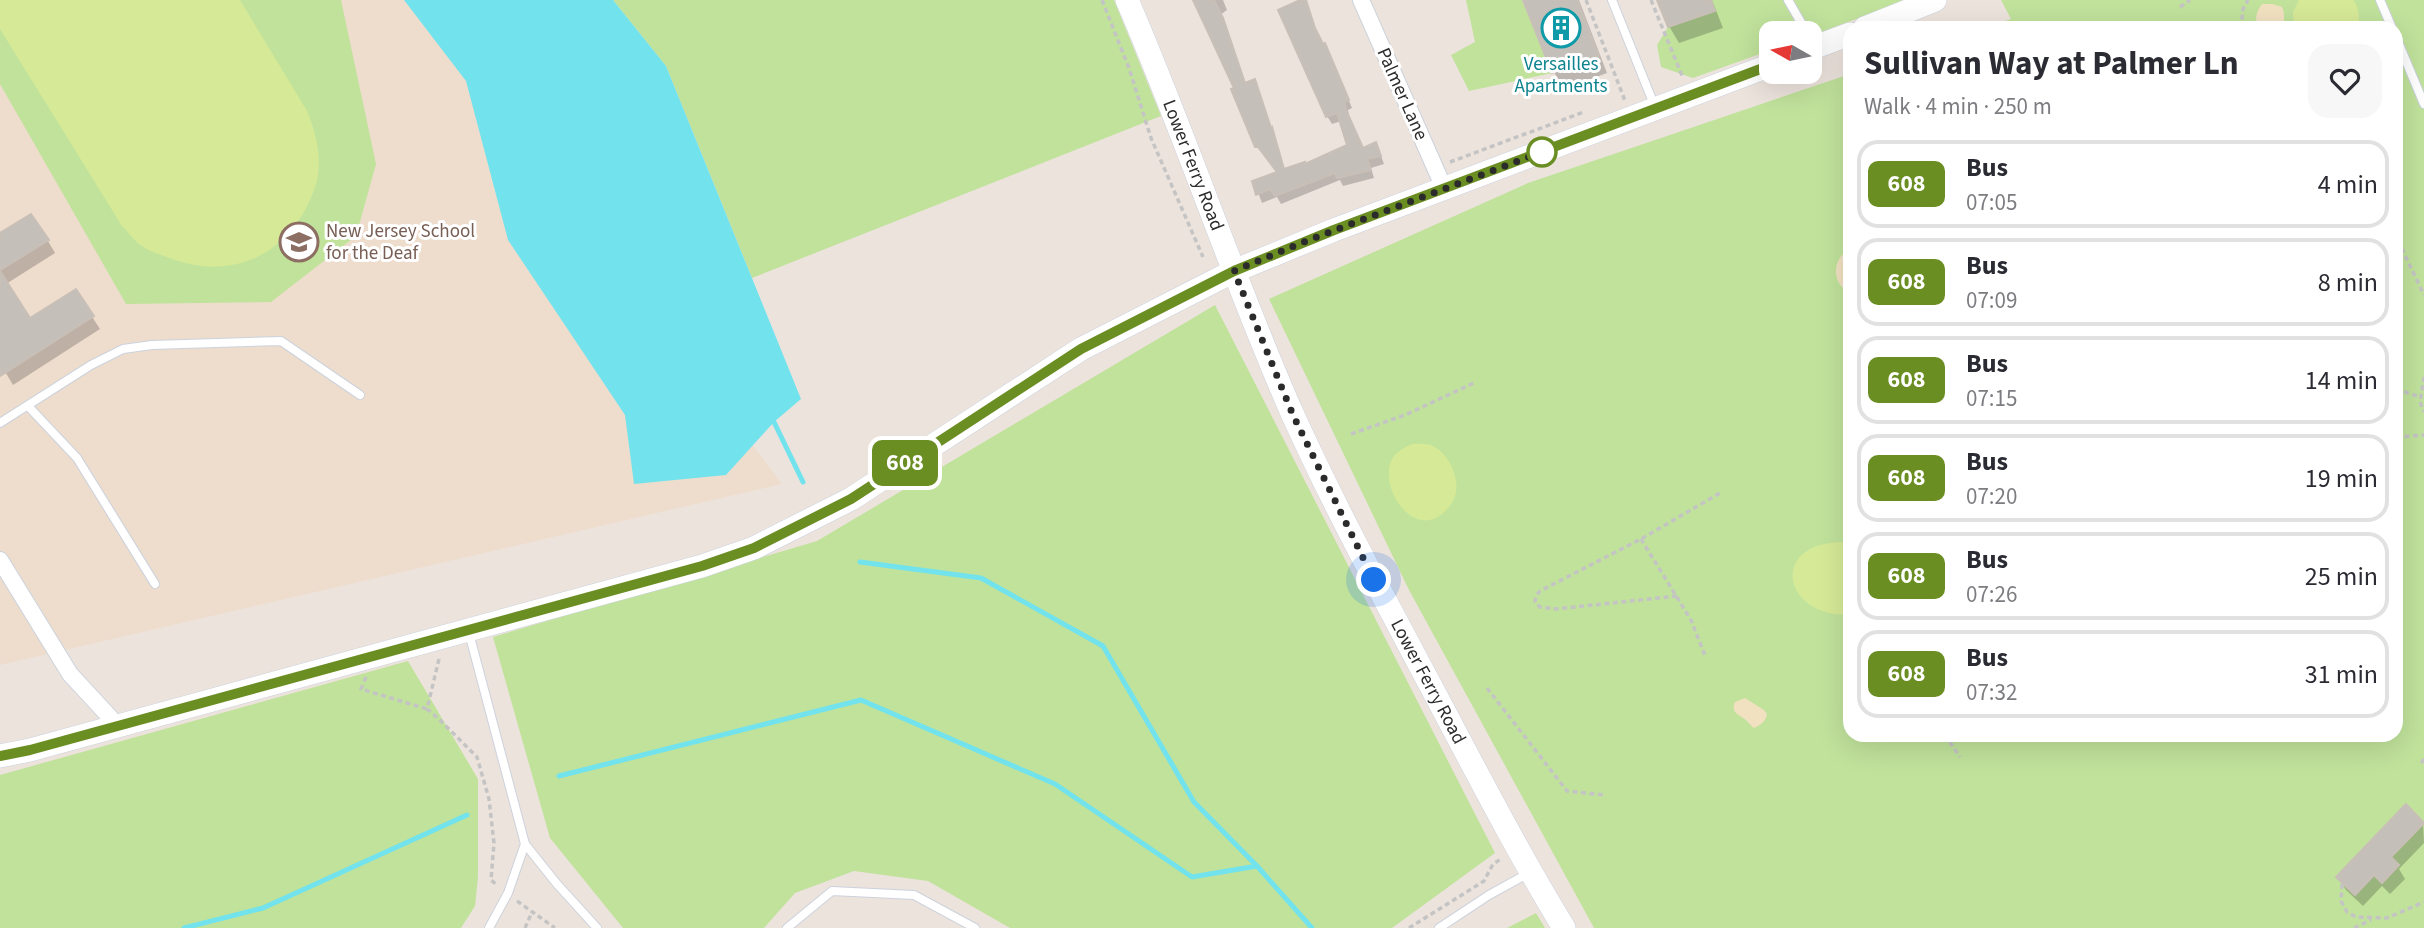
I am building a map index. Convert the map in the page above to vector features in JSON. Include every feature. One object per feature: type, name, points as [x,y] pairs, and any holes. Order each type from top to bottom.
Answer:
[{"type":"main road","name":"Lower Ferry Road","points":[[1127,0],[1165,86],[1234,271],[1293,415],[1356,544],[1518,850],[1564,928]]},
{"type":"main road","points":[[1882,21],[1935,0]]},
{"type":"main road","points":[[1822,40],[1843,35]]},
{"type":"main road","points":[[0,756],[376,656],[702,566],[754,548],[851,499],[1081,349],[1234,271],[1444,188],[1759,70]]},
{"type":"street","name":"Palmer Lane","points":[[1361,0],[1444,188]]},
{"type":"street","points":[[0,560],[70,674],[118,726]]},
{"type":"lane","points":[[1612,0],[1656,110]]},
{"type":"lane","points":[[1788,0],[1799,21]]},
{"type":"lane","points":[[2380,0],[2389,21]]},
{"type":"lane","points":[[2403,54],[2424,104]]},
{"type":"lane","points":[[0,423],[91,365],[124,349],[152,345],[281,341],[360,395]]},
{"type":"lane","points":[[28,406],[77,458],[155,584]]},
{"type":"lane","points":[[468,630],[524,844],[597,928]]},
{"type":"lane","points":[[489,928],[508,893],[524,844]]},
{"type":"lane","points":[[1439,928],[1530,872]]},
{"type":"lane","points":[[787,928],[832,891],[914,895],[975,928]]},
{"type":"path","points":[[1102,0],[1129,68],[1151,138],[1203,257]]},
{"type":"path","points":[[1586,0],[1623,97],[1611,102]]},
{"type":"path","points":[[1651,0],[1682,78]]},
{"type":"path","points":[[2180,7],[2190,0]]},
{"type":"path","points":[[2242,21],[2243,9],[2248,0]]},
{"type":"path","points":[[1435,167],[1586,111]]},
{"type":"path","points":[[2403,251],[2424,295]]},
{"type":"path","points":[[2424,377],[2420,397],[2424,411]]},
{"type":"path","points":[[1350,434],[1405,415],[1476,382]]},
{"type":"path","points":[[2403,391],[2420,397]]},
{"type":"path","points":[[2403,436],[2424,435]]},
{"type":"path","points":[[1677,596],[1556,609],[1539,607],[1535,602],[1540,591],[1641,539],[1720,493]]},
{"type":"path","points":[[1641,539],[1691,620],[1706,658]]},
{"type":"path","points":[[427,709],[439,659],[436,639]]},
{"type":"path","points":[[376,656],[360,689],[427,709],[477,757],[489,799],[494,843],[491,880],[555,928]]},
{"type":"path","points":[[1488,688],[1567,791],[1604,795]]},
{"type":"path","points":[[1950,742],[1960,757]]},
{"type":"path","points":[[1409,928],[1484,881],[1493,864],[1518,850]]},
{"type":"path","points":[[2342,884],[2341,901],[2347,912],[2356,917],[2372,919]]},
{"type":"path","points":[[2354,928],[2372,919],[2400,914],[2424,902]]},
{"type":"path","points":[[525,928],[533,912]]},
{"type":"shaded area","name":"New Jersey School for the Deaf","points":[[0,0],[415,0],[782,484],[0,665]]},
{"type":"green space","points":[[0,0],[341,0],[376,164],[356,236],[271,302],[126,304],[0,84]]},
{"type":"green space","points":[[0,0],[240,0],[307,111],[316,137],[319,166],[316,184],[307,207],[295,226],[280,242],[262,254],[243,262],[222,266],[199,266],[175,260],[140,245],[122,226],[0,29]]},
{"type":"green space","points":[[613,0],[1114,0],[1161,116],[752,278],[666,66]]},
{"type":"green space","points":[[1466,0],[1522,0],[1552,73],[1469,91],[1451,55],[1475,42]]},
{"type":"green space","points":[[1711,0],[1908,0],[1851,21],[1843,21],[1843,24],[1822,32],[1822,21],[1759,21],[1759,54],[1693,78],[1661,67],[1657,45],[1668,27],[1714,11]]},
{"type":"green space","points":[[2001,0],[2424,0],[2424,928],[1594,928],[1409,590],[1269,299],[1528,183],[1843,76],[1843,742],[2403,742],[2403,21],[2005,21],[2011,19]]},
{"type":"green space","points":[[2299,0],[2353,0],[2357,6],[2359,21],[2294,21],[2293,12]]},
{"type":"green space","points":[[1215,305],[1495,853],[1392,928],[1010,928],[928,881],[854,871],[795,893],[764,928],[623,928],[550,838],[493,637],[817,541]]},
{"type":"green space","points":[[1412,444],[1428,444],[1438,449],[1448,459],[1456,479],[1456,492],[1451,504],[1442,514],[1431,520],[1420,520],[1410,515],[1401,507],[1390,484],[1391,461],[1397,453]]},
{"type":"green space","points":[[1843,543],[1843,614],[1825,612],[1809,604],[1798,593],[1793,580],[1794,566],[1802,555],[1817,546]]},
{"type":"green space","points":[[408,661],[478,779],[478,877],[475,906],[461,928],[0,928],[0,775]]},
{"type":"green space","points":[[1536,913],[1545,928],[1507,928]]},
{"type":"sand","points":[[2262,4],[2282,7],[2284,21],[2257,21]]},
{"type":"sand","points":[[1843,254],[1843,288],[1836,275]]},
{"type":"sand","points":[[1745,698],[1767,714],[1766,719],[1754,728],[1734,709],[1735,702]]},
{"type":"water","points":[[404,0],[613,0],[666,66],[801,399],[774,422],[726,475],[634,484],[625,415],[508,240],[466,81]]},
{"type":"building","points":[[1193,0],[1214,0],[1223,18],[1245,83],[1255,79],[1284,169],[1305,164],[1347,145],[1337,113],[1326,117],[1278,10],[1306,0],[1315,28],[1323,44],[1325,43],[1349,100],[1344,102],[1346,110],[1363,148],[1376,142],[1381,156],[1367,159],[1371,170],[1337,178],[1335,173],[1275,196],[1270,189],[1256,195],[1252,181],[1277,172],[1258,147],[1255,147],[1231,89],[1234,88]]},
{"type":"building","name":"Versailles Apartments","points":[[1523,0],[1577,0],[1599,56],[1552,73]]},
{"type":"building","points":[[1657,0],[1711,0],[1715,11],[1668,27]]},
{"type":"building","points":[[31,214],[49,240],[0,270],[0,233]]},
{"type":"building","points":[[0,271],[30,318],[76,289],[94,316],[0,376]]},
{"type":"building","points":[[2406,804],[2424,823],[2391,857],[2399,865],[2382,883],[2374,875],[2355,895],[2336,877]]},
{"type":"waterway","points":[[774,422],[803,482]]},
{"type":"waterway","points":[[860,562],[981,578],[1103,646],[1194,802],[1257,866],[1312,928]]},
{"type":"waterway","points":[[559,776],[861,700],[1055,784],[1192,877],[1257,866]]},
{"type":"waterway","points":[[184,928],[263,908],[467,815]]},
{"type":"bus line","name":"608","points":[[0,756],[702,566],[754,548],[851,499],[1081,349],[1234,271],[1334,230],[1759,70]]},
{"type":"place","name":"Versailles Apartments","points":[[1561,28]]},
{"type":"place","name":"New Jersey School for the Deaf","points":[[299,242]]},
{"type":"route","points":[[1374,580],[1293,415],[1234,271],[1542,152]]}]
